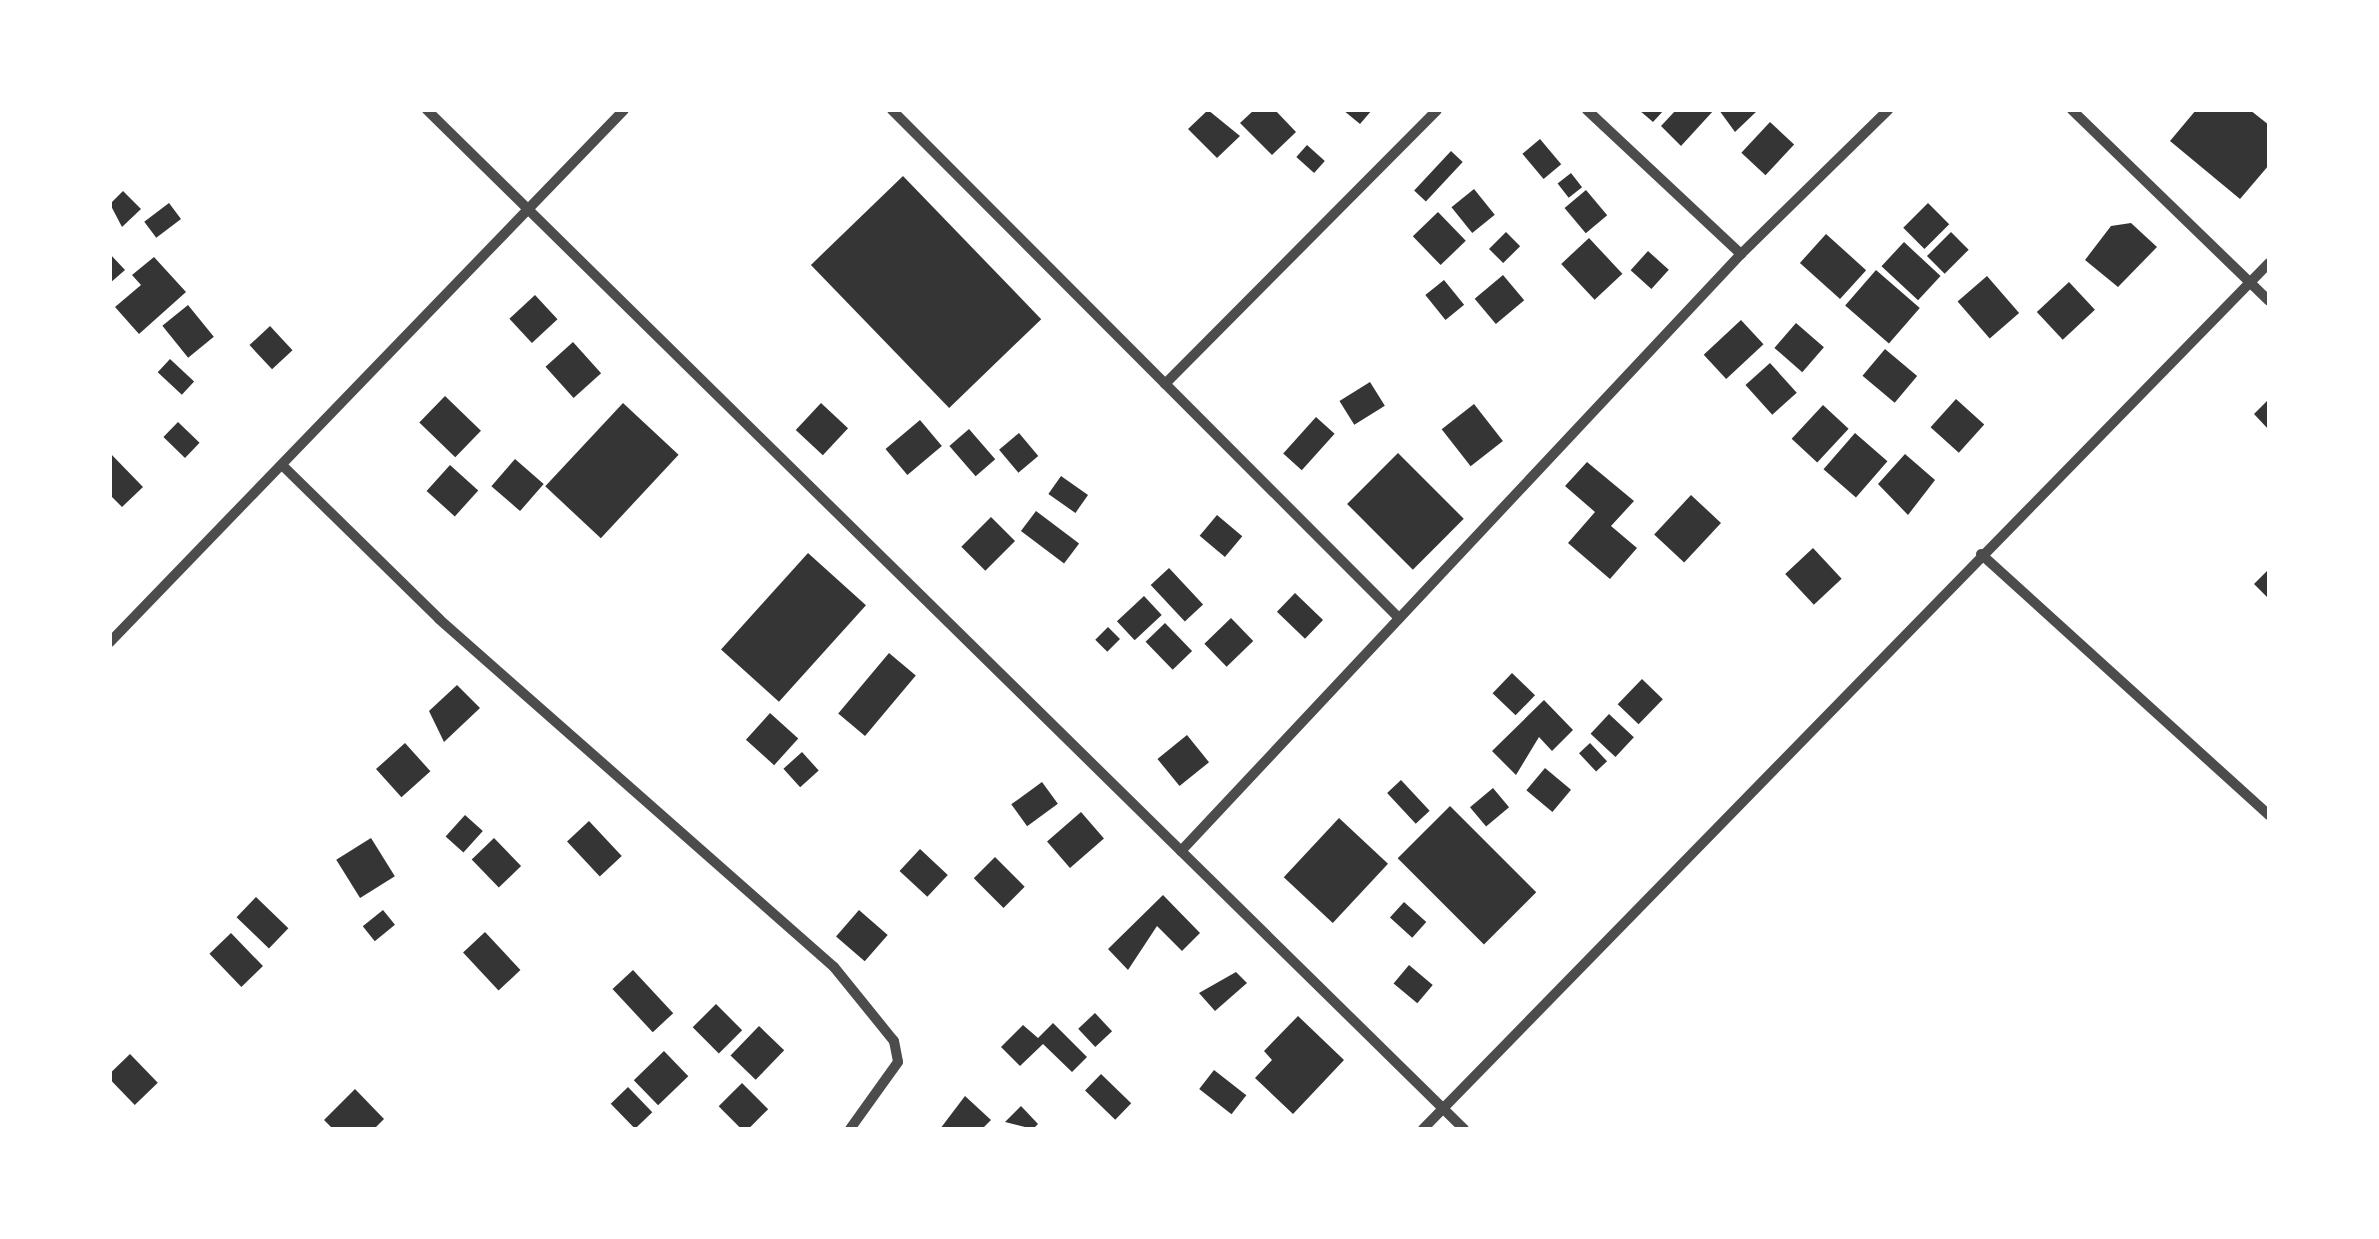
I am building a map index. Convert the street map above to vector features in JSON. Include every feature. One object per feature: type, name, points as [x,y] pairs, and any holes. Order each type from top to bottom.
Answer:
[{"type":"street","points":[[428,110],[1464,1129]]},
{"type":"street","points":[[110,642],[624,110]]},
{"type":"street","points":[[892,110],[1399,618]]},
{"type":"street","points":[[1165,384],[1437,110]]},
{"type":"street","points":[[1587,110],[1741,254]]},
{"type":"street","points":[[1181,851],[1741,254],[1888,110]]},
{"type":"street","points":[[2072,110],[2269,301]]},
{"type":"street","points":[[1424,1129],[2269,263]]},
{"type":"street","points":[[282,465],[439,619],[834,966],[894,1041],[898,1062],[850,1129]]},
{"type":"street","points":[[1981,554],[2269,815]]},
{"type":"building","points":[[1208,110],[1240,136],[1217,158],[1188,129]]},
{"type":"building","points":[[1254,110],[1275,110],[1296,132],[1272,155],[1240,123]]},
{"type":"building","points":[[1343,110],[1372,110],[1360,124]]},
{"type":"building","points":[[1639,110],[1664,110],[1653,122]]},
{"type":"building","points":[[1676,110],[1714,110],[1681,146],[1661,126]]},
{"type":"building","points":[[1719,110],[1758,110],[1735,132]]},
{"type":"building","points":[[2196,110],[2250,110],[2269,125],[2269,165],[2240,199],[2170,141]]},
{"type":"building","points":[[1770,122],[1794,145],[1765,175],[1741,153]]},
{"type":"building","points":[[1540,139],[1561,164],[1544,179],[1522,154]]},
{"type":"building","points":[[1307,145],[1325,161],[1314,173],[1296,157]]},
{"type":"building","points":[[1451,151],[1463,162],[1426,201],[1414,190]]},
{"type":"building","points":[[1571,173],[1582,187],[1569,198],[1558,183]]},
{"type":"building","points":[[903,176],[1041,319],[949,408],[811,265]]},
{"type":"building","points":[[1474,189],[1495,215],[1472,233],[1451,207]]},
{"type":"building","points":[[1586,190],[1607,215],[1586,233],[1565,208]]},
{"type":"building","points":[[123,191],[141,209],[122,227],[110,204]]},
{"type":"building","points":[[169,203],[181,219],[156,238],[144,222]]},
{"type":"building","points":[[1928,203],[1949,224],[1924,249],[1903,228]]},
{"type":"building","points":[[1438,212],[1466,241],[1441,265],[1413,236]]},
{"type":"building","points":[[2131,223],[2157,247],[2118,287],[2085,260],[2111,226]]},
{"type":"building","points":[[1506,232],[1520,246],[1503,263],[1489,249]]},
{"type":"building","points":[[1951,232],[1969,250],[1945,274],[1927,256]]},
{"type":"building","points":[[1826,234],[1866,270],[1840,299],[1800,263]]},
{"type":"building","points":[[1589,238],[1622,274],[1595,300],[1561,264]]},
{"type":"building","points":[[1904,242],[1941,276],[1918,300],[1881,266]]},
{"type":"building","points":[[1648,251],[1669,270],[1651,289],[1631,270]]},
{"type":"building","points":[[110,254],[125,270],[110,283]]},
{"type":"building","points":[[154,257],[186,292],[139,334],[115,307],[141,285],[132,275]]},
{"type":"building","points":[[1876,270],[1920,308],[1889,344],[1845,305]]},
{"type":"building","points":[[1503,275],[1524,300],[1496,324],[1475,299]]},
{"type":"building","points":[[1987,276],[2019,313],[1990,339],[1958,302]]},
{"type":"building","points":[[1444,280],[1464,305],[1445,320],[1425,295]]},
{"type":"building","points":[[2069,282],[2095,310],[2063,340],[2037,312]]},
{"type":"building","points":[[535,295],[558,319],[532,343],[509,319]]},
{"type":"building","points":[[188,305],[214,337],[188,358],[162,326]]},
{"type":"building","points":[[1741,320],[1764,344],[1726,379],[1704,355]]},
{"type":"building","points":[[1796,323],[1824,347],[1802,372],[1774,348]]},
{"type":"building","points":[[270,326],[293,350],[272,369],[250,345]]},
{"type":"building","points":[[573,342],[601,373],[574,398],[546,367]]},
{"type":"building","points":[[1885,349],[1917,376],[1895,403],[1863,376]]},
{"type":"building","points":[[170,359],[194,382],[182,395],[158,372]]},
{"type":"building","points":[[1770,363],[1797,393],[1772,415],[1745,385]]},
{"type":"building","points":[[1370,382],[1385,406],[1354,425],[1339,401]]},
{"type":"building","points":[[445,396],[481,431],[455,457],[419,423]]},
{"type":"building","points":[[1956,399],[1984,424],[1959,453],[1931,427]]},
{"type":"building","points":[[2269,399],[2269,430],[2254,414]]},
{"type":"building","points":[[623,403],[679,455],[601,538],[545,486]]},
{"type":"building","points":[[821,403],[848,428],[823,455],[796,430]]},
{"type":"building","points":[[1474,404],[1503,441],[1471,466],[1442,429]]},
{"type":"building","points":[[1823,405],[1849,429],[1817,463],[1792,439]]},
{"type":"building","points":[[1316,417],[1335,434],[1302,470],[1283,453]]},
{"type":"building","points":[[920,420],[942,446],[907,475],[886,449]]},
{"type":"building","points":[[178,422],[200,443],[185,458],[163,437]]},
{"type":"building","points":[[969,429],[995,459],[976,476],[949,446]]},
{"type":"building","points":[[1019,433],[1038,456],[1018,473],[999,450]]},
{"type":"building","points":[[1855,433],[1887,461],[1856,497],[1824,469]]},
{"type":"building","points":[[110,453],[143,487],[122,507],[110,495]]},
{"type":"building","points":[[1398,453],[1464,519],[1413,570],[1347,504]]},
{"type":"building","points":[[1905,454],[1935,480],[1908,515],[1878,484]]},
{"type":"building","points":[[515,459],[544,484],[520,511],[491,486]]},
{"type":"building","points":[[1587,462],[1634,501],[1611,526],[1637,548],[1610,579],[1568,543],[1595,512],[1565,486]]},
{"type":"building","points":[[450,465],[478,490],[455,516],[427,491]]},
{"type":"building","points":[[1061,476],[1088,495],[1075,513],[1048,494]]},
{"type":"building","points":[[1691,495],[1721,523],[1684,562],[1654,534]]},
{"type":"building","points":[[1036,511],[1079,543],[1064,563],[1021,531]]},
{"type":"building","points":[[1217,515],[1242,536],[1225,557],[1200,536]]},
{"type":"building","points":[[991,517],[1015,541],[985,571],[961,547]]},
{"type":"building","points":[[1813,548],[1842,579],[1814,605],[1785,574]]},
{"type":"building","points":[[808,553],[866,605],[779,702],[721,650]]},
{"type":"building","points":[[1169,568],[1203,605],[1185,622],[1151,585]]},
{"type":"building","points":[[2269,569],[2269,599],[2254,584]]},
{"type":"building","points":[[1295,593],[1323,620],[1305,639],[1277,612]]},
{"type":"building","points":[[1144,596],[1162,615],[1135,640],[1117,621]]},
{"type":"building","points":[[1231,618],[1253,641],[1227,667],[1204,644]]},
{"type":"building","points":[[1165,623],[1192,651],[1173,670],[1146,642]]},
{"type":"building","points":[[1108,627],[1120,639],[1107,652],[1095,640]]},
{"type":"building","points":[[889,653],[916,675],[865,736],[838,714]]},
{"type":"building","points":[[1512,673],[1535,695],[1516,715],[1493,693]]},
{"type":"building","points":[[1642,679],[1663,699],[1639,724],[1618,704]]},
{"type":"building","points":[[457,685],[480,708],[444,742],[429,711]]},
{"type":"building","points":[[1544,700],[1573,730],[1552,751],[1539,737],[1516,775],[1492,751]]},
{"type":"building","points":[[770,713],[798,738],[774,765],[746,740]]},
{"type":"building","points":[[1609,714],[1634,737],[1615,757],[1591,734]]},
{"type":"building","points":[[1187,735],[1209,762],[1179,786],[1157,759]]},
{"type":"building","points":[[405,743],[430,771],[401,797],[376,769]]},
{"type":"building","points":[[1590,743],[1607,761],[1596,772],[1579,753]]},
{"type":"building","points":[[802,752],[819,771],[800,787],[783,769]]},
{"type":"building","points":[[1545,768],[1571,790],[1552,812],[1526,790]]},
{"type":"building","points":[[1401,780],[1430,811],[1416,824],[1387,793]]},
{"type":"building","points":[[1042,782],[1058,804],[1027,826],[1011,804]]},
{"type":"building","points":[[1493,788],[1509,807],[1486,826],[1470,807]]},
{"type":"building","points":[[1450,806],[1536,892],[1484,945],[1398,858]]},
{"type":"building","points":[[1081,812],[1104,838],[1070,868],[1047,842]]},
{"type":"building","points":[[465,815],[483,831],[463,853],[446,837]]},
{"type":"building","points":[[1339,818],[1388,864],[1333,923],[1284,877]]},
{"type":"building","points":[[589,821],[622,856],[600,877],[567,841]]},
{"type":"building","points":[[371,838],[395,876],[360,898],[336,860]]},
{"type":"building","points":[[494,838],[521,866],[499,888],[472,860]]},
{"type":"building","points":[[920,849],[948,875],[927,897],[900,871]]},
{"type":"building","points":[[995,857],[1025,887],[1003,908],[974,878]]},
{"type":"building","points":[[1163,895],[1200,933],[1182,951],[1157,926],[1128,970],[1108,949]]},
{"type":"building","points":[[256,897],[288,928],[269,948],[237,917]]},
{"type":"building","points":[[1404,902],[1426,922],[1412,938],[1390,918]]},
{"type":"building","points":[[383,910],[395,925],[375,941],[363,926]]},
{"type":"building","points":[[859,910],[888,935],[865,961],[836,936]]},
{"type":"building","points":[[485,932],[520,970],[499,990],[463,952]]},
{"type":"building","points":[[231,933],[263,966],[241,987],[209,954]]},
{"type":"building","points":[[1409,965],[1433,985],[1417,1003],[1394,983]]},
{"type":"building","points":[[633,970],[673,1013],[653,1032],[613,989]]},
{"type":"building","points":[[1236,972],[1247,983],[1215,1011],[1199,993]]},
{"type":"building","points":[[716,1004],[742,1030],[719,1053],[693,1027]]},
{"type":"building","points":[[1095,1013],[1112,1031],[1095,1047],[1078,1029]]},
{"type":"building","points":[[1298,1016],[1344,1060],[1293,1114],[1255,1078],[1272,1060],[1264,1051]]},
{"type":"building","points":[[1053,1023],[1087,1057],[1072,1072],[1043,1044],[1020,1066],[1001,1047],[1023,1025],[1038,1038]]},
{"type":"building","points":[[759,1026],[784,1050],[756,1080],[731,1055]]},
{"type":"building","points":[[664,1051],[688,1076],[658,1105],[634,1080]]},
{"type":"building","points":[[130,1054],[158,1083],[135,1105],[110,1079],[110,1073]]},
{"type":"building","points":[[1214,1070],[1246,1095],[1232,1114],[1199,1089]]},
{"type":"building","points":[[1101,1074],[1131,1103],[1115,1120],[1085,1091]]},
{"type":"building","points":[[742,1083],[768,1109],[748,1129],[741,1129],[719,1106]]},
{"type":"building","points":[[628,1087],[652,1112],[635,1129],[611,1104]]},
{"type":"building","points":[[355,1089],[384,1119],[374,1129],[333,1129],[324,1120]]},
{"type":"building","points":[[965,1096],[991,1120],[982,1129],[940,1129]]},
{"type":"building","points":[[1021,1106],[1038,1124],[1033,1129],[1005,1122]]}]
